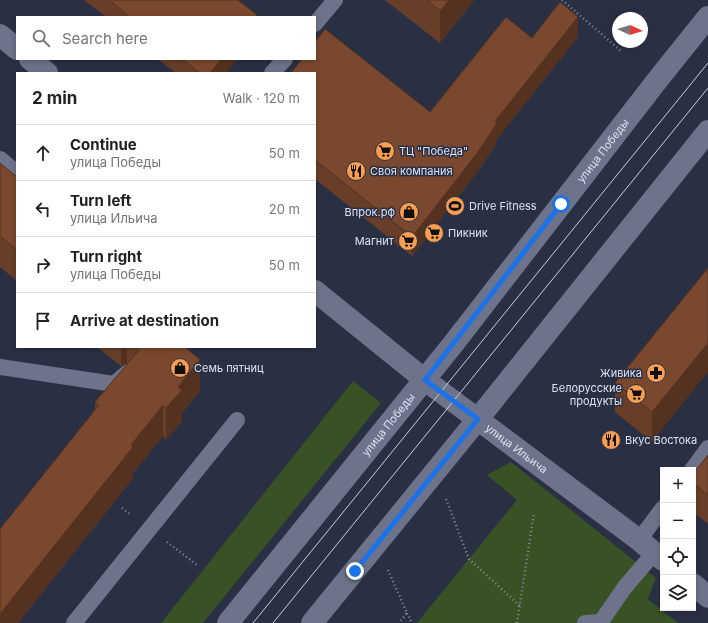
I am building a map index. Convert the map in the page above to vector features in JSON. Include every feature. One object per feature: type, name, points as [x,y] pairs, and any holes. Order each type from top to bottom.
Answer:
[{"type":"main road","name":"улица Победы","points":[[228,623],[425,380],[708,17]]},
{"type":"main road","points":[[0,35],[16,48]]},
{"type":"main road","points":[[31,60],[46,72]]},
{"type":"main road","points":[[312,623],[478,419],[708,131]]},
{"type":"main road","name":"улица Ильича","points":[[316,292],[425,380],[652,551]]},
{"type":"main road","points":[[696,586],[708,596]]},
{"type":"lane","points":[[316,23],[335,0]]},
{"type":"lane","points":[[273,72],[283,60]]},
{"type":"lane","points":[[0,159],[16,172]]},
{"type":"lane","points":[[0,367],[114,384],[128,372]]},
{"type":"lane","points":[[74,623],[237,420]]},
{"type":"lane","points":[[694,467],[708,448]]},
{"type":"lane","points":[[595,623],[652,551],[660,520]]},
{"type":"path","points":[[562,0],[621,50]]},
{"type":"path","points":[[446,498],[469,559],[520,606]]},
{"type":"path","points":[[517,623],[534,513]]},
{"type":"path","points":[[388,570],[412,623]]},
{"type":"path","points":[[399,623],[407,613]]},
{"type":"green space","points":[[353,381],[381,403],[203,623],[161,623]]},
{"type":"green space","points":[[511,462],[656,578],[648,599],[660,609],[660,611],[663,611],[678,623],[417,623],[517,500],[487,475]]},
{"type":"building","points":[[109,0],[238,0],[257,15],[256,16],[129,16]]},
{"type":"building","points":[[427,0],[449,0],[440,11]]},
{"type":"building","points":[[560,2],[578,17],[496,120],[496,125],[478,152],[412,237],[316,161],[316,72],[292,72],[301,60],[316,60],[316,41],[325,29],[430,112],[506,17],[532,38]]},
{"type":"building","points":[[183,60],[220,60],[211,72],[199,72]]},
{"type":"building","points":[[0,163],[16,176],[16,249],[0,236]]},
{"type":"building","points":[[708,268],[708,343],[652,412],[615,383]]},
{"type":"building","points":[[136,348],[186,348],[200,360],[178,387],[182,390],[166,408],[163,405],[131,445],[133,447],[0,614],[0,529],[99,405],[95,402],[139,350]]},
{"type":"building","points":[[708,455],[708,495],[696,485],[696,470]]},
{"type":"tram line","points":[[253,623],[708,63]]},
{"type":"tram line","points":[[273,623],[708,88]]},
{"type":"place","name":"ТЦ \"Победа\"","points":[[385,151]]},
{"type":"place","name":"Своя компания","points":[[356,171]]},
{"type":"place","name":"Drive Fitness","points":[[455,206]]},
{"type":"place","name":"Впрок.рф","points":[[409,212]]},
{"type":"place","name":"Пикник","points":[[434,233]]},
{"type":"place","name":"Магнит","points":[[408,241]]},
{"type":"place","name":"Семь пятниц","points":[[180,368]]},
{"type":"place","name":"Живика","points":[[656,373]]},
{"type":"place","name":"Белорусские продукты","points":[[636,394]]},
{"type":"place","name":"Вкус Востока","points":[[611,440]]},
{"type":"route","points":[[355,571],[478,419],[425,380],[561,204]]}]
